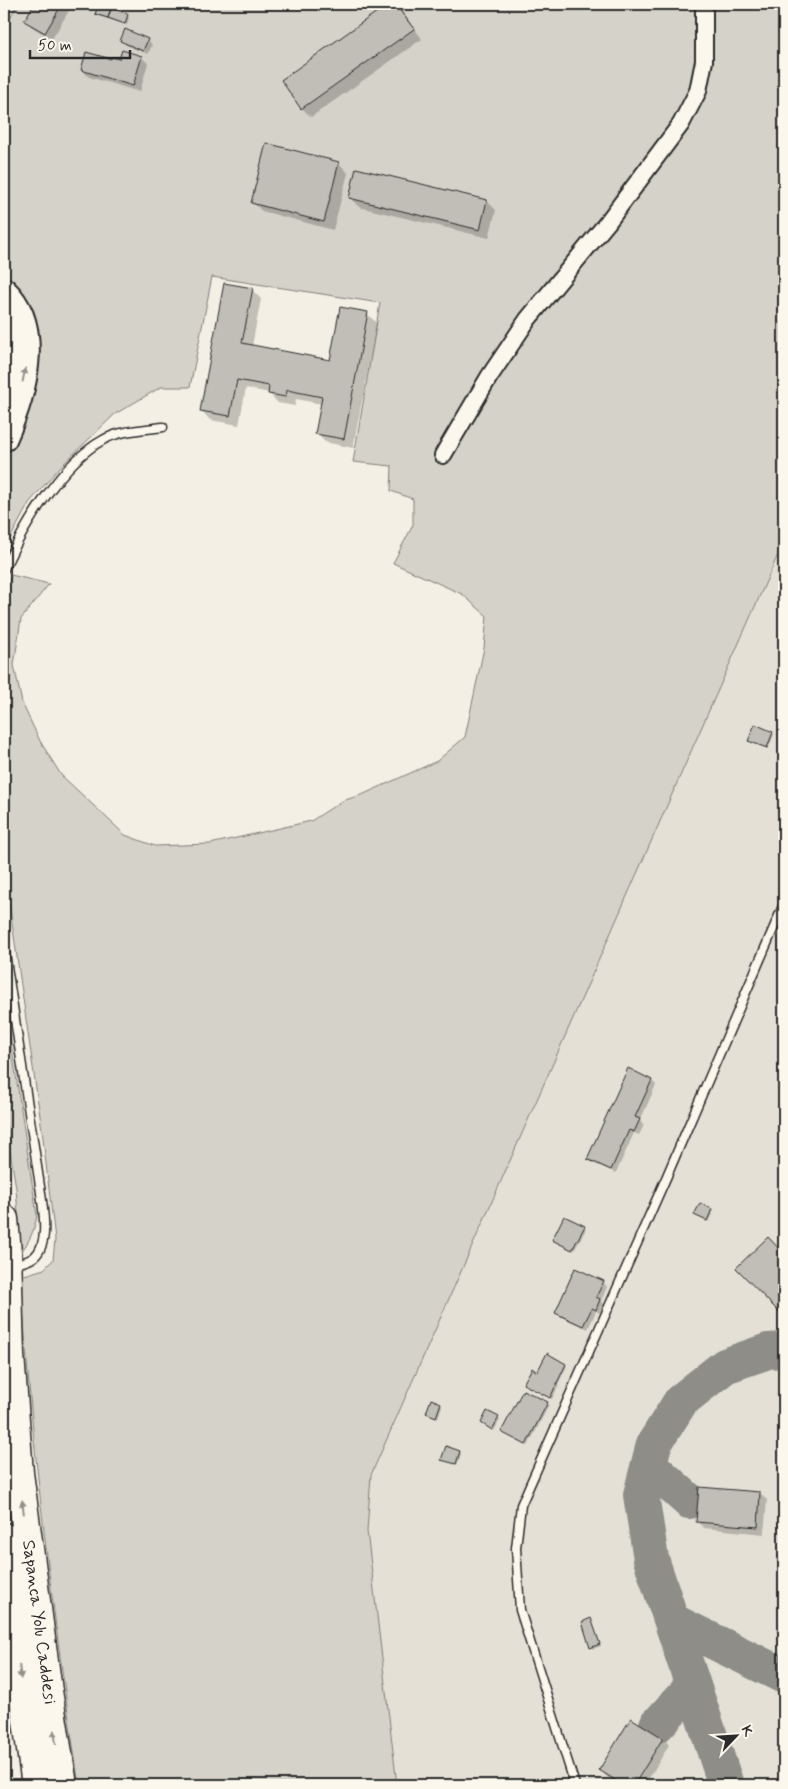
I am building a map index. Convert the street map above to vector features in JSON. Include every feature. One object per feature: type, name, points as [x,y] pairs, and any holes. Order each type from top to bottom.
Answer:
[{"type":"highway","name":"Sapanca Yolu Caddesi","points":[[4,1219],[10,1355],[19,1473],[63,1785]]},
{"type":"highway","name":"Sapanca Yolu Caddesi","points":[[4,1537],[36,1785]]},
{"type":"main road","points":[[4,291],[16,306],[22,320],[26,368],[14,417],[4,438]]},
{"type":"main road","points":[[4,330],[8,351],[4,378]]},
{"type":"street","points":[[443,455],[489,377],[528,319],[607,223],[681,124],[698,91],[704,61],[704,4]]},
{"type":"lane","points":[[4,569],[15,544],[39,506],[76,460],[104,440],[126,432],[163,427]]},
{"type":"lane","points":[[575,1785],[520,1610],[516,1548],[521,1505],[666,1178],[784,904]]},
{"type":"lane","points":[[4,946],[39,1173],[45,1228],[42,1244],[36,1256],[7,1266]]},
{"type":"shaded area","points":[[17,4],[784,4],[784,541],[371,1475],[367,1531],[397,1785],[79,1785],[44,1531],[25,1340],[21,1276],[44,1269],[53,1260],[55,1239],[42,1130],[4,867],[4,600],[11,575],[49,584],[21,619],[14,665],[22,703],[40,741],[61,775],[125,835],[155,846],[210,844],[311,821],[342,801],[364,794],[437,761],[465,737],[484,648],[487,616],[462,594],[393,563],[413,525],[413,499],[391,491],[392,466],[353,462],[380,303],[212,277],[190,387],[161,387],[115,414],[59,468],[29,503],[4,550],[4,453],[10,444],[12,284],[4,277],[4,30]]},
{"type":"shaded area","points":[[784,541],[784,1785],[397,1785],[367,1531],[371,1475]]},
{"type":"shaded area","points":[[4,995],[37,1216],[27,1244],[21,1252],[16,1188],[4,1114]]},
{"type":"building","points":[[34,4],[62,4],[45,33],[24,21]]},
{"type":"building","points":[[99,4],[112,6],[108,18],[95,14]]},
{"type":"building","points":[[388,4],[395,4],[414,29],[301,109],[281,80]]},
{"type":"building","points":[[111,8],[128,14],[125,24],[108,18]]},
{"type":"building","points":[[125,29],[148,39],[143,51],[120,41]]},
{"type":"building","points":[[122,50],[142,56],[133,86],[81,70],[86,52],[111,59],[112,57],[119,59]]},
{"type":"building","points":[[266,143],[339,162],[324,222],[251,203]]},
{"type":"building","points":[[356,168],[487,200],[480,230],[349,198]]},
{"type":"building","points":[[224,283],[253,288],[242,343],[330,360],[340,307],[368,312],[344,439],[315,434],[322,397],[287,390],[286,397],[268,394],[269,386],[237,380],[230,416],[200,411]]},
{"type":"building","points":[[755,724],[773,732],[767,748],[748,741]]},
{"type":"building","points":[[628,1068],[652,1080],[635,1117],[640,1119],[634,1132],[629,1130],[611,1170],[587,1159]]},
{"type":"building","points":[[700,1203],[712,1209],[707,1221],[694,1215]]},
{"type":"building","points":[[564,1216],[585,1226],[572,1250],[552,1240]]},
{"type":"building","points":[[768,1237],[784,1254],[784,1311],[781,1314],[736,1268]]},
{"type":"building","points":[[575,1268],[604,1281],[596,1297],[600,1299],[596,1310],[592,1308],[583,1326],[555,1313]]},
{"type":"building","points":[[547,1353],[566,1364],[550,1398],[523,1384],[532,1368],[537,1372]]},
{"type":"building","points":[[523,1390],[548,1402],[526,1445],[501,1432]]},
{"type":"building","points":[[431,1399],[441,1403],[436,1417],[426,1413]]},
{"type":"building","points":[[487,1411],[499,1417],[492,1430],[481,1423]]},
{"type":"building","points":[[446,1446],[460,1451],[456,1464],[441,1460]]},
{"type":"building","points":[[699,1487],[760,1492],[758,1527],[696,1522]]},
{"type":"building","points":[[591,1618],[600,1644],[590,1648],[582,1622]]},
{"type":"building","points":[[631,1718],[663,1738],[634,1785],[623,1785],[599,1770]]},
{"type":"taxiway","points":[[726,1785],[651,1559],[641,1495],[654,1444],[681,1401],[725,1366],[768,1351],[784,1350]]},
{"type":"taxiway","points":[[649,1465],[689,1501]]},
{"type":"taxiway","points":[[672,1621],[784,1676]]},
{"type":"taxiway","points":[[657,1725],[693,1686]]}]
